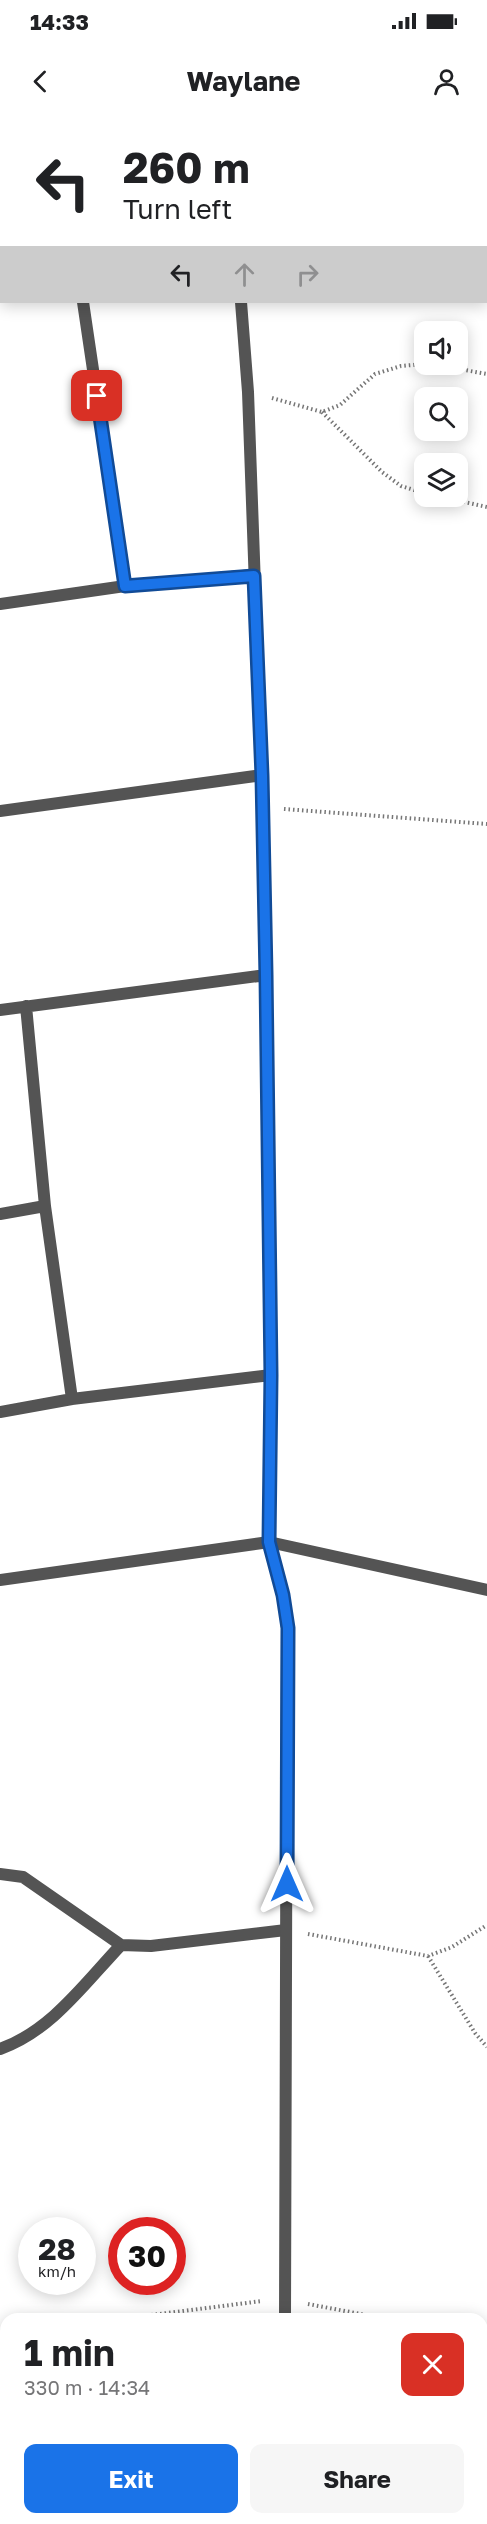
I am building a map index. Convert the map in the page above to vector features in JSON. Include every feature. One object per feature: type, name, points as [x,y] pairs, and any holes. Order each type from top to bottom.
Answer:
[{"type":"street","points":[[83,303],[125,586]]},
{"type":"street","points":[[241,303],[248,392],[263,808],[271,1375],[269,1542],[283,1595],[288,1628],[285,2313]]},
{"type":"street","points":[[0,604],[125,586],[254,576]]},
{"type":"street","points":[[0,811],[262,776]]},
{"type":"street","points":[[0,1010],[266,975]]},
{"type":"street","points":[[26,1006],[45,1206],[72,1399]]},
{"type":"street","points":[[0,1214],[45,1206]]},
{"type":"street","points":[[0,1412],[72,1399],[271,1375]]},
{"type":"street","points":[[0,1580],[269,1542],[487,1590]]},
{"type":"street","points":[[0,1874],[23,1877],[121,1945],[151,1946],[286,1930]]},
{"type":"street","points":[[0,2049],[17,2043],[48,2023],[121,1945]]},
{"type":"path","points":[[322,412],[340,405],[375,374],[401,366],[414,365]]},
{"type":"path","points":[[468,371],[487,374]]},
{"type":"path","points":[[248,392],[322,412],[382,472],[401,486],[414,490]]},
{"type":"path","points":[[468,503],[487,507]]},
{"type":"path","points":[[263,808],[487,824]]},
{"type":"path","points":[[286,1930],[428,1956],[452,1947],[487,1925]]},
{"type":"path","points":[[428,1956],[475,2033],[487,2047]]},
{"type":"path","points":[[165,2313],[239,2303],[285,2300],[355,2313]]},
{"type":"route","points":[[97,396],[125,586],[254,576],[262,776],[266,975],[271,1375],[269,1542],[283,1595],[288,1628],[287,1884]]}]
